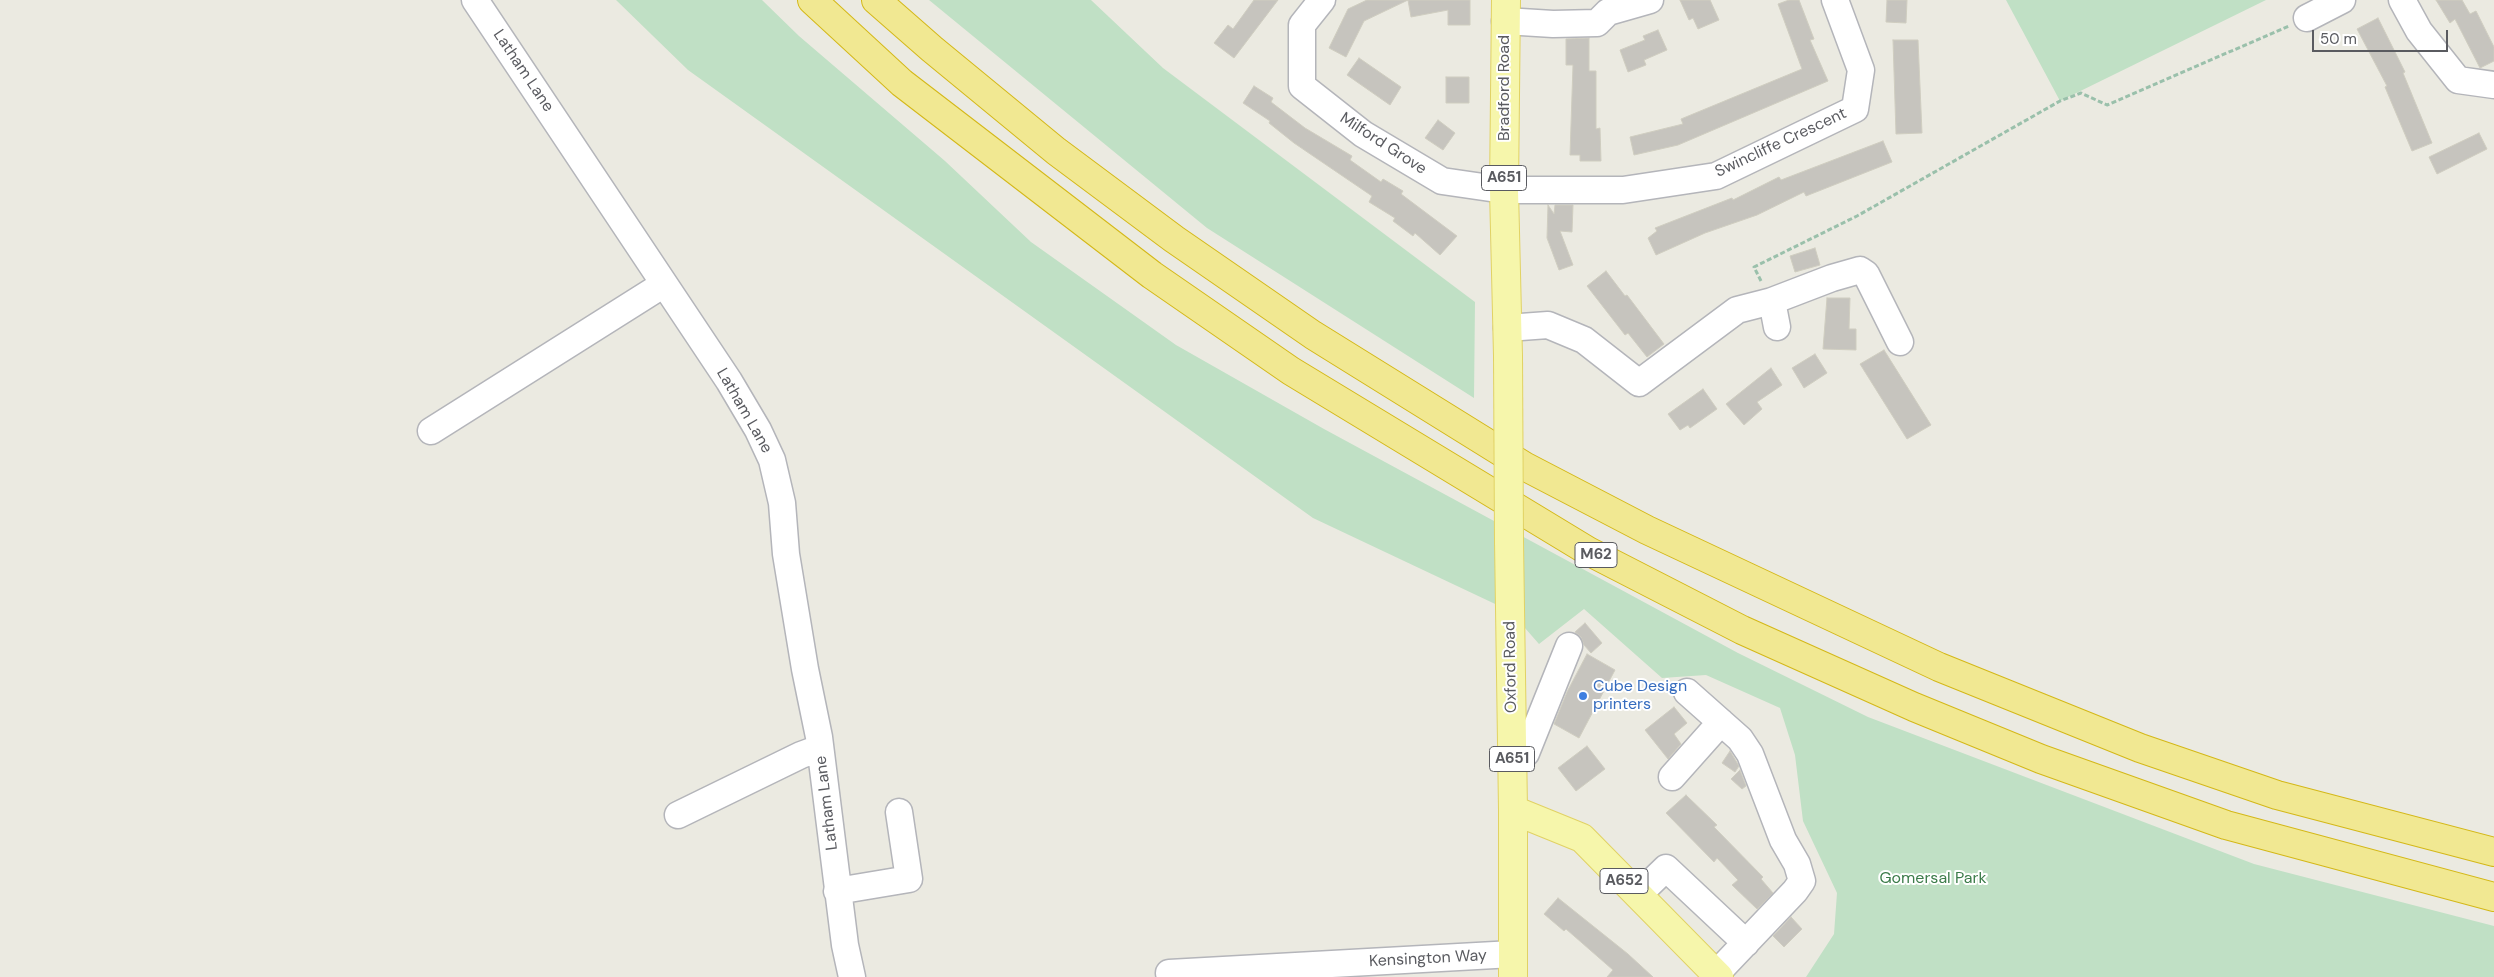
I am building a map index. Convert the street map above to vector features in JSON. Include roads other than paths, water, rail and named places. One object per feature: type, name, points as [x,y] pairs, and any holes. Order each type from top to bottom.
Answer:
[{"type":"highway","name":"M62","points":[[812,0],[902,83],[1152,274],[1291,371],[1588,551],[1742,630],[1914,707],[2041,759],[2226,825],[2494,897]]},
{"type":"highway","points":[[876,0],[932,49],[1056,150],[1174,238],[1313,335],[1524,466],[1647,530],[1939,667],[2131,744],[2277,795],[2494,852]]},
{"type":"main road","name":"Bradford Road","points":[[1506,11],[1504,190],[1508,356]]},
{"type":"main road","name":"Oxford Road","points":[[1508,356],[1513,966]]},
{"type":"main road","name":"A652","points":[[1513,810],[1582,838],[1718,976]]},
{"type":"street","name":"Latham Lane","points":[[475,0],[664,284],[753,422],[772,460],[782,503],[786,554],[820,748],[837,891],[852,977]]},
{"type":"street","name":"Milford Grove","points":[[1322,0],[1302,25],[1302,86],[1363,134],[1442,181],[1504,190]]},
{"type":"street","points":[[1506,11],[1553,24],[1597,23],[1608,12],[1650,0]]},
{"type":"street","name":"Swincliffe Crescent","points":[[1504,190],[1623,190],[1716,176],[1855,109],[1861,70],[1835,0]]},
{"type":"street","points":[[2307,18],[2342,0]]},
{"type":"street","points":[[2402,0],[2419,31],[2458,80],[2494,85]]},
{"type":"street","points":[[1507,328],[1548,325],[1584,340],[1640,383],[1737,310],[1772,301],[1832,278],[1860,270],[1866,274],[1900,342]]},
{"type":"street","points":[[431,431],[664,284]]},
{"type":"street","points":[[1772,301],[1777,327]]},
{"type":"street","points":[[1512,759],[1526,753],[1569,646]]},
{"type":"street","points":[[1687,692],[1740,739],[1750,754],[1783,840],[1797,864],[1802,881],[1718,976]]},
{"type":"street","points":[[1672,777],[1721,722]]},
{"type":"street","points":[[678,815],[801,755],[820,748]]},
{"type":"street","points":[[837,891],[909,879],[899,812]]},
{"type":"street","points":[[1638,895],[1666,868],[1746,943]]},
{"type":"street","name":"Kensington Way","points":[[1182,974],[1513,966]]},
{"type":"place","name":"Cube Design printers","points":[[1583,696]]},
{"type":"park label","name":"Gomersal Park","points":[[1933,879]]}]
